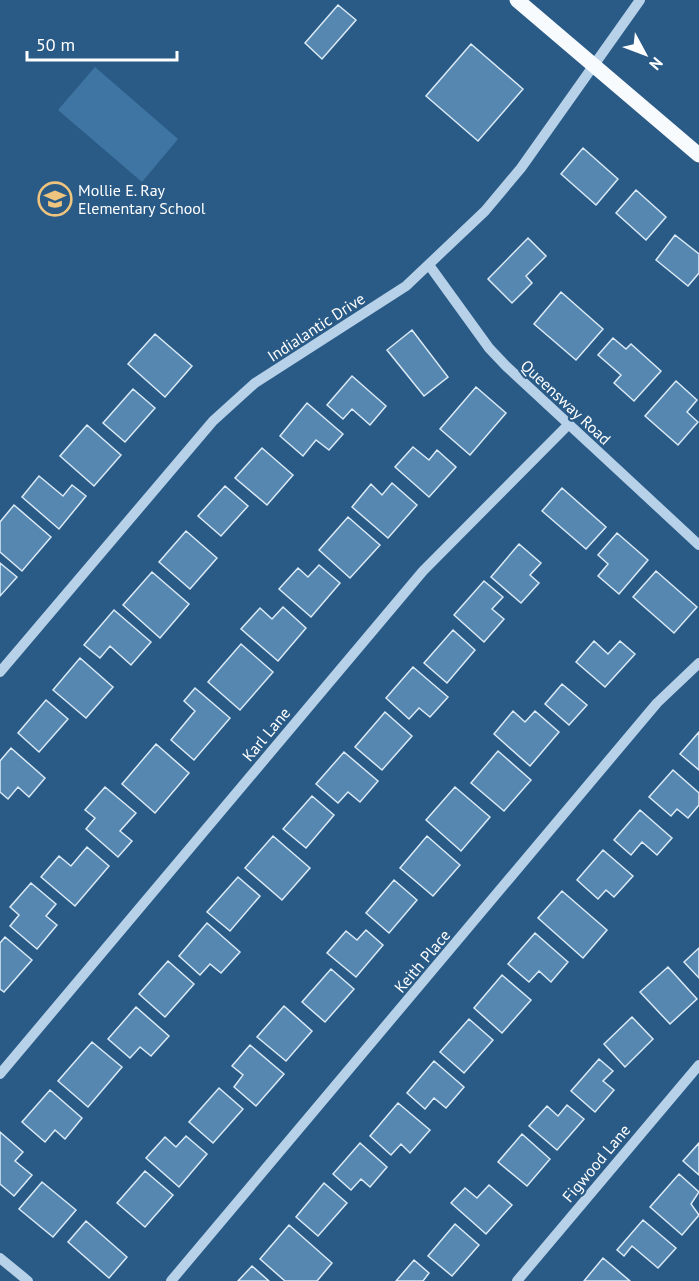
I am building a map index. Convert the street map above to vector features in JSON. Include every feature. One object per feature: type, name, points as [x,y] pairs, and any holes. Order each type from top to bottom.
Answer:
[{"type":"main road","points":[[517,0],[699,155]]},
{"type":"street","name":"Indialantic Drive","points":[[0,672],[213,421],[255,383],[379,304],[429,265],[500,194],[640,0]]},
{"type":"street","name":"Queensway Road","points":[[429,265],[489,348],[568,425],[699,545]]},
{"type":"street","name":"Karl Lane","points":[[0,1074],[423,571],[568,425]]},
{"type":"street","name":"Keith Place","points":[[171,1281],[657,703],[699,663]]},
{"type":"street","name":"Figwood Lane","points":[[517,1281],[699,1065]]},
{"type":"street","points":[[0,1258],[28,1281]]},
{"type":"shaded area","points":[[95,67],[178,139],[142,182],[58,110]]},
{"type":"building","points":[[338,5],[356,20],[322,59],[305,43]]},
{"type":"building","points":[[471,44],[523,89],[478,141],[426,96]]},
{"type":"building","points":[[583,148],[618,179],[596,205],[561,174]]},
{"type":"building","points":[[636,190],[666,217],[646,240],[616,213]]},
{"type":"building","points":[[675,235],[699,254],[699,273],[688,286],[656,260]]},
{"type":"building","points":[[528,238],[546,256],[526,276],[532,283],[512,303],[488,279]]},
{"type":"building","points":[[561,292],[603,329],[576,360],[534,324]]},
{"type":"building","points":[[412,330],[448,377],[424,396],[387,350]]},
{"type":"building","points":[[155,334],[192,366],[165,397],[128,364]]},
{"type":"building","points":[[613,338],[626,349],[631,344],[661,371],[634,401],[614,383],[621,375],[598,355]]},
{"type":"building","points":[[352,376],[386,406],[370,425],[352,409],[343,419],[327,405]]},
{"type":"building","points":[[676,381],[697,400],[687,412],[698,422],[678,445],[645,416]]},
{"type":"building","points":[[476,387],[506,413],[470,455],[440,429]]},
{"type":"building","points":[[133,389],[155,408],[125,442],[103,423]]},
{"type":"building","points":[[307,403],[343,434],[329,450],[316,440],[303,456],[280,436]]},
{"type":"building","points":[[87,425],[121,455],[94,486],[60,456]]},
{"type":"building","points":[[413,447],[429,460],[437,450],[456,467],[429,497],[395,467]]},
{"type":"building","points":[[262,448],[293,475],[267,505],[235,478]]},
{"type":"building","points":[[39,476],[63,496],[72,485],[86,496],[59,529],[22,497]]},
{"type":"building","points":[[392,483],[417,505],[388,538],[352,507],[371,484],[382,495]]},
{"type":"building","points":[[225,486],[248,506],[221,536],[198,516]]},
{"type":"building","points":[[562,488],[606,527],[586,549],[542,511]]},
{"type":"building","points":[[14,505],[51,537],[22,571],[0,552],[0,522]]},
{"type":"building","points":[[348,517],[380,545],[350,578],[319,550]]},
{"type":"building","points":[[186,531],[217,558],[190,589],[159,562]]},
{"type":"building","points":[[617,533],[648,560],[619,594],[598,576],[608,564],[598,555]]},
{"type":"building","points":[[519,544],[541,563],[530,575],[539,583],[521,603],[491,577]]},
{"type":"building","points":[[0,563],[17,577],[0,596]]},
{"type":"building","points":[[319,565],[340,583],[311,617],[279,589],[298,568],[308,577]]},
{"type":"building","points":[[656,571],[697,607],[674,633],[633,597]]},
{"type":"building","points":[[152,572],[189,604],[160,638],[123,605]]},
{"type":"building","points":[[484,581],[503,597],[492,609],[504,619],[484,642],[454,615]]},
{"type":"building","points":[[283,607],[306,628],[278,661],[241,629],[260,608],[272,619]]},
{"type":"building","points":[[114,610],[151,642],[131,665],[110,646],[100,658],[84,645]]},
{"type":"building","points":[[453,630],[475,650],[447,683],[424,663]]},
{"type":"building","points":[[594,641],[608,654],[620,641],[635,654],[605,687],[576,662]]},
{"type":"building","points":[[241,644],[273,672],[240,710],[208,682]]},
{"type":"building","points":[[80,658],[113,687],[86,718],[53,690]]},
{"type":"building","points":[[413,667],[448,697],[430,717],[419,708],[409,719],[386,698]]},
{"type":"building","points":[[562,684],[587,705],[569,725],[545,704]]},
{"type":"building","points":[[195,688],[230,718],[194,760],[171,740],[195,711],[184,701]]},
{"type":"building","points":[[46,700],[68,719],[39,752],[18,733]]},
{"type":"building","points":[[513,711],[525,722],[535,711],[559,732],[530,766],[494,734]]},
{"type":"building","points":[[385,712],[412,736],[382,770],[355,747]]},
{"type":"building","points":[[699,732],[699,770],[680,754]]},
{"type":"building","points":[[156,744],[189,773],[155,813],[122,784]]},
{"type":"building","points":[[11,748],[45,778],[29,797],[18,787],[8,799],[0,792],[0,761]]},
{"type":"building","points":[[498,751],[531,780],[504,811],[471,783]]},
{"type":"building","points":[[344,752],[378,781],[360,802],[348,792],[338,803],[316,784]]},
{"type":"building","points":[[673,770],[699,793],[699,805],[688,818],[677,809],[671,816],[649,797]]},
{"type":"building","points":[[105,787],[136,813],[120,831],[132,841],[118,857],[86,829],[95,818],[85,810]]},
{"type":"building","points":[[455,787],[490,817],[461,851],[426,820]]},
{"type":"building","points":[[312,796],[334,815],[306,848],[283,829]]},
{"type":"building","points":[[640,810],[672,838],[657,855],[642,842],[631,855],[614,840]]},
{"type":"building","points":[[273,836],[310,868],[282,900],[245,868]]},
{"type":"building","points":[[427,836],[460,865],[433,896],[400,868]]},
{"type":"building","points":[[87,847],[109,866],[75,906],[41,877],[59,856],[71,866]]},
{"type":"building","points":[[603,850],[633,876],[614,897],[606,890],[598,899],[577,880]]},
{"type":"building","points":[[238,877],[260,896],[230,931],[207,912]]},
{"type":"building","points":[[394,880],[417,900],[389,933],[366,913]]},
{"type":"building","points":[[31,883],[56,904],[46,916],[57,925],[37,949],[10,926],[19,915],[10,907]]},
{"type":"building","points":[[562,891],[607,930],[583,958],[538,918]]},
{"type":"building","points":[[207,923],[240,952],[221,973],[210,964],[200,975],[179,956]]},
{"type":"building","points":[[366,930],[383,945],[356,977],[327,953],[346,931],[357,940]]},
{"type":"building","points":[[535,933],[568,962],[551,982],[539,971],[529,982],[508,964]]},
{"type":"building","points":[[5,937],[32,960],[4,992],[0,989],[0,943]]},
{"type":"building","points":[[699,948],[699,978],[684,962]]},
{"type":"building","points":[[168,961],[194,984],[165,1017],[139,994]]},
{"type":"building","points":[[668,967],[697,999],[670,1024],[640,992]]},
{"type":"building","points":[[331,969],[354,989],[325,1022],[302,1002]]},
{"type":"building","points":[[502,975],[531,1000],[502,1033],[474,1008]]},
{"type":"building","points":[[284,1006],[312,1031],[286,1061],[257,1037]]},
{"type":"building","points":[[136,1007],[169,1036],[151,1056],[140,1047],[130,1058],[108,1039]]},
{"type":"building","points":[[632,1017],[653,1039],[625,1067],[604,1044]]},
{"type":"building","points":[[469,1019],[493,1040],[464,1073],[440,1052]]},
{"type":"building","points":[[92,1042],[122,1067],[88,1107],[58,1081]]},
{"type":"building","points":[[250,1045],[284,1074],[256,1106],[234,1087],[243,1075],[232,1066]]},
{"type":"building","points":[[599,1059],[613,1071],[603,1081],[614,1090],[595,1112],[571,1091]]},
{"type":"building","points":[[434,1061],[464,1087],[446,1108],[434,1098],[425,1109],[407,1093]]},
{"type":"building","points":[[219,1088],[243,1109],[213,1143],[189,1122]]},
{"type":"building","points":[[50,1090],[82,1118],[65,1139],[55,1130],[45,1142],[22,1122]]},
{"type":"building","points":[[398,1103],[430,1130],[410,1153],[401,1144],[391,1155],[370,1136]]},
{"type":"building","points":[[567,1105],[584,1119],[557,1150],[529,1126],[547,1106],[558,1116]]},
{"type":"building","points":[[0,1132],[23,1152],[15,1161],[32,1175],[14,1196],[0,1184]]},
{"type":"building","points":[[522,1134],[550,1159],[527,1186],[498,1162]]},
{"type":"building","points":[[186,1136],[207,1154],[179,1187],[146,1158],[165,1137],[176,1147]]},
{"type":"building","points":[[360,1143],[387,1167],[370,1187],[361,1179],[351,1190],[333,1174]]},
{"type":"building","points":[[699,1143],[699,1175],[683,1161]]},
{"type":"building","points":[[145,1171],[173,1195],[145,1227],[117,1203]]},
{"type":"building","points":[[679,1174],[699,1192],[691,1204],[699,1215],[682,1235],[650,1207]]},
{"type":"building","points":[[42,1182],[76,1210],[53,1237],[19,1209]]},
{"type":"building","points":[[324,1183],[347,1203],[318,1236],[296,1217]]},
{"type":"building","points":[[489,1185],[512,1205],[486,1234],[451,1203],[465,1188],[477,1198]]},
{"type":"building","points":[[643,1220],[676,1248],[658,1268],[632,1246],[624,1256],[617,1250]]},
{"type":"building","points":[[86,1221],[127,1257],[109,1278],[68,1242]]},
{"type":"building","points":[[455,1224],[479,1245],[452,1276],[428,1256]]},
{"type":"building","points":[[289,1225],[332,1263],[317,1281],[285,1281],[260,1259]]},
{"type":"building","points":[[603,1258],[630,1281],[584,1281]]},
{"type":"building","points":[[414,1260],[429,1273],[423,1281],[396,1281]]},
{"type":"building","points":[[252,1266],[269,1281],[238,1281]]},
{"type":"place","name":"Mollie E. Ray Elementary School","points":[[55,199]]}]
